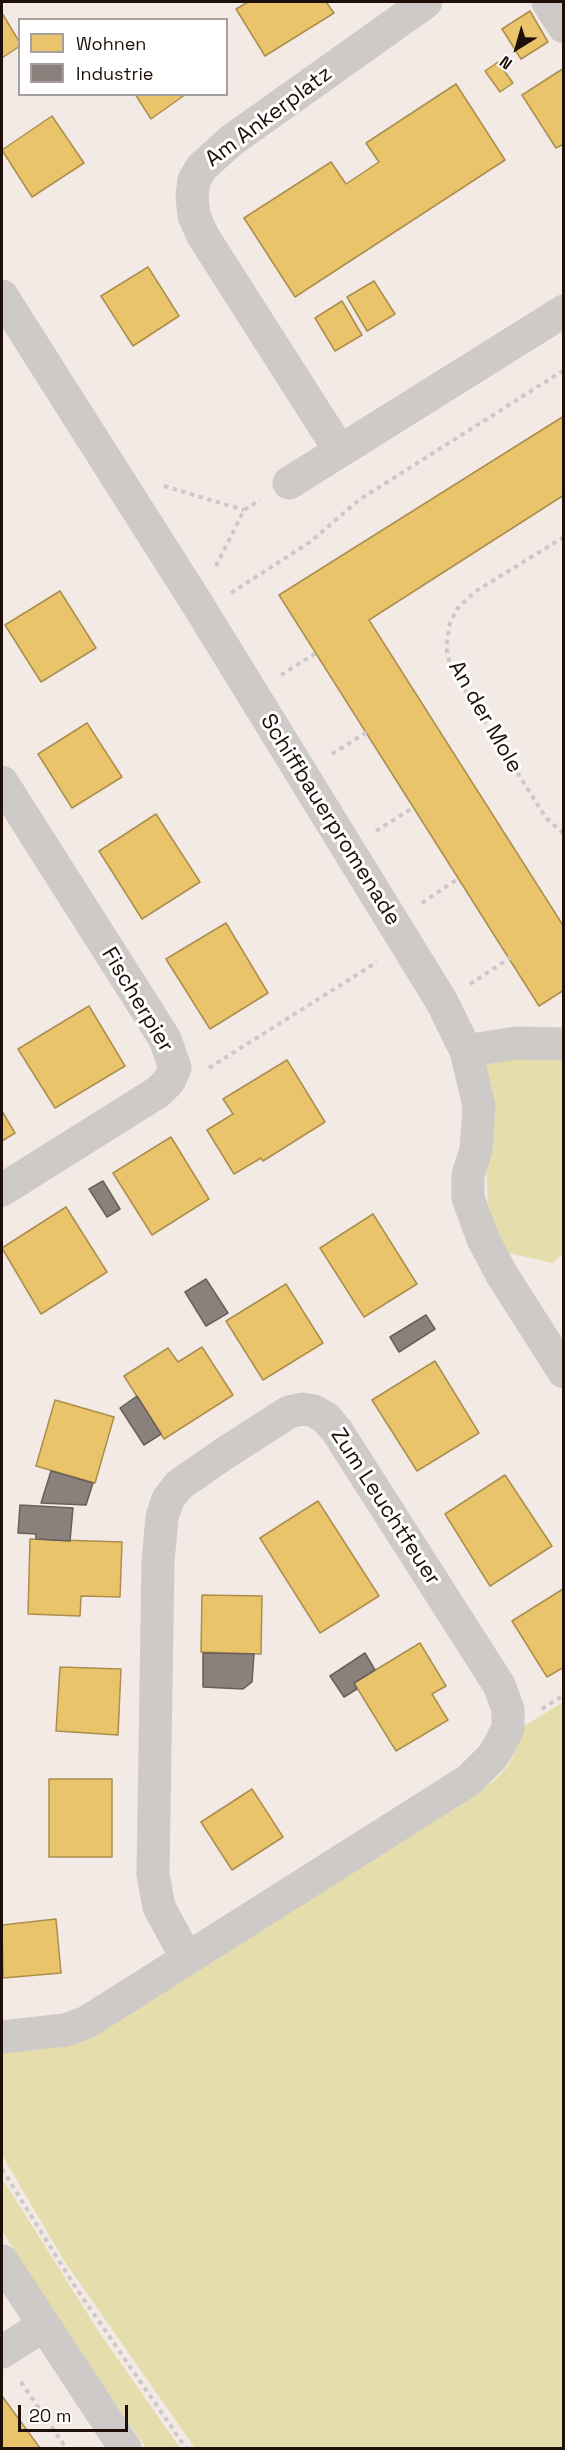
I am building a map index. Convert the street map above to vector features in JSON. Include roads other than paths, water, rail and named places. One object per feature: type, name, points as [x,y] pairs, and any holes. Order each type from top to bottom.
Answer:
[{"type":"street","name":"Am Ankerplatz","points":[[340,451],[203,236],[194,216],[192,197],[194,180],[202,167],[232,140],[426,2]]},
{"type":"street","points":[[548,2],[564,27]]},
{"type":"street","name":"Schiffbauerpromenade","points":[[2,296],[200,608],[442,1002],[466,1051],[478,1106],[476,1150],[468,1175],[468,1198],[483,1239],[502,1275],[564,1372]]},
{"type":"street","points":[[289,483],[564,311]]},
{"type":"street","name":"Fischerpier","points":[[2,782],[165,1039],[175,1068],[169,1081],[158,1092],[2,1190]]},
{"type":"street","points":[[466,1051],[515,1043],[564,1044]]},
{"type":"street","name":"Zum Leuchtfeuer","points":[[2,2037],[75,2028],[186,1959],[469,1780],[492,1757],[508,1728],[508,1709],[500,1685],[337,1431],[326,1418],[314,1411],[302,1409],[289,1412],[179,1485],[168,1499],[162,1517],[158,1561],[153,1874],[162,1915],[186,1959]]},
{"type":"street","points":[[2,2261],[125,2448]]},
{"type":"street","points":[[8,2362],[44,2325]]}]
